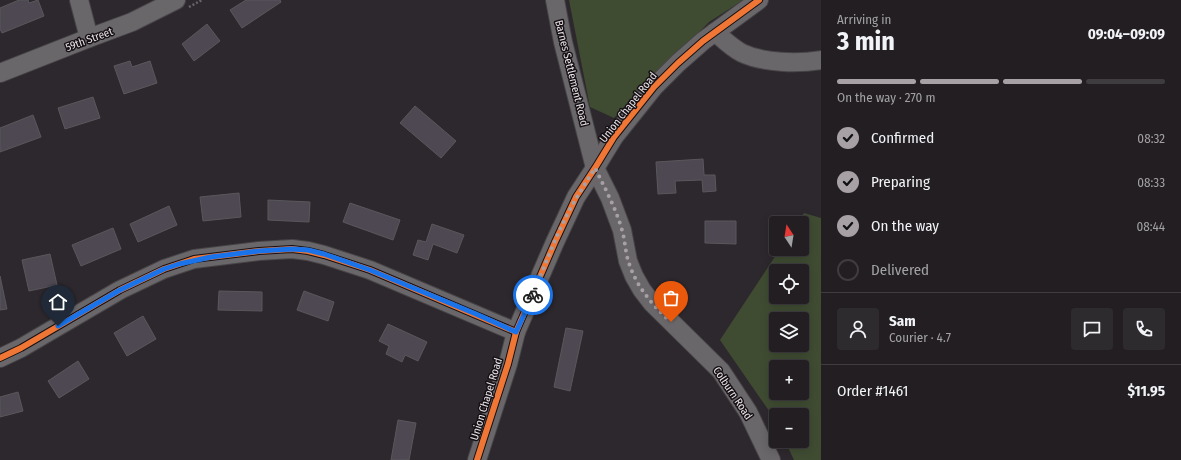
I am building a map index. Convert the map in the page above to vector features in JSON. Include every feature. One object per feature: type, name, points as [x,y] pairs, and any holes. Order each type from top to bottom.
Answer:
[{"type":"street","points":[[79,0],[89,38]]},
{"type":"street","name":"59th Street","points":[[0,73],[132,22],[176,0]]},
{"type":"street","name":"Barnes Settlement Road","points":[[555,0],[563,42],[595,168]]},
{"type":"street","name":"Union Chapel Road","points":[[478,460],[508,364],[516,332],[576,197],[614,137],[654,87],[678,63],[715,32],[759,0]]},
{"type":"street","points":[[715,32],[742,52],[756,58],[772,61],[792,62],[821,60]]},
{"type":"street","name":"Colburn Road","points":[[595,168],[620,223],[628,261],[642,290],[663,315],[721,371],[748,412],[770,460]]},
{"type":"street","points":[[0,358],[21,348],[120,290],[164,269],[194,259],[259,251],[292,249],[308,250],[324,254],[370,270],[516,332]]},
{"type":"green space","points":[[569,0],[743,0],[709,22],[614,118],[590,107]]},
{"type":"green space","points":[[804,213],[821,218],[821,460],[794,460],[788,448],[809,448],[809,408],[769,408],[769,411],[720,340],[769,266],[769,304],[809,304],[809,264],[770,264],[775,256],[809,256],[809,216],[802,216]]},
{"type":"building","points":[[19,0],[28,0],[29,3],[38,0],[44,16],[2,33],[0,29],[0,8]]},
{"type":"building","points":[[246,0],[280,0],[281,2],[242,28],[230,10]]},
{"type":"building","points":[[207,24],[220,41],[194,61],[182,44]]},
{"type":"building","points":[[130,61],[132,67],[150,61],[157,83],[124,94],[114,66]]},
{"type":"building","points":[[93,97],[100,118],[65,129],[58,108]]},
{"type":"building","points":[[415,106],[456,141],[441,158],[400,123]]},
{"type":"building","points":[[33,115],[41,137],[0,152],[0,128]]},
{"type":"building","points":[[703,159],[704,175],[715,175],[716,191],[703,192],[702,180],[675,181],[676,193],[658,194],[656,162]]},
{"type":"building","points":[[239,193],[241,217],[203,221],[200,197]]},
{"type":"building","points":[[268,200],[310,202],[309,222],[268,220]]},
{"type":"building","points":[[350,203],[400,220],[393,240],[343,222]]},
{"type":"building","points":[[169,206],[177,225],[138,242],[130,224]]},
{"type":"building","points":[[705,221],[736,221],[736,244],[705,243]]},
{"type":"building","points":[[432,224],[464,235],[457,253],[433,244],[428,260],[413,255],[418,240],[426,242]]},
{"type":"building","points":[[113,228],[121,249],[81,266],[72,245]]},
{"type":"building","points":[[50,254],[57,285],[29,291],[22,260]]},
{"type":"building","points":[[0,276],[7,309],[0,310]]},
{"type":"building","points":[[219,291],[262,292],[262,311],[218,310]]},
{"type":"building","points":[[304,291],[334,302],[328,321],[297,310]]},
{"type":"building","points":[[143,316],[156,339],[127,356],[114,333]]},
{"type":"building","points":[[388,324],[427,342],[418,361],[405,355],[402,362],[386,354],[389,346],[379,341]]},
{"type":"building","points":[[566,328],[583,331],[570,391],[554,387]]},
{"type":"building","points":[[78,361],[89,379],[59,398],[48,381]]},
{"type":"building","points":[[18,392],[23,411],[0,417],[0,397]]},
{"type":"building","points":[[398,420],[416,423],[409,460],[391,460]]},
{"type":"cycle path","points":[[477,460],[508,364],[516,332],[576,197],[614,137],[654,87],[703,41],[759,0]]},
{"type":"cycle path","points":[[0,358],[21,348],[120,290],[164,269],[194,259],[259,251],[292,249],[324,255],[370,270],[516,332]]},
{"type":"way so far","points":[[533,295],[576,197],[595,168],[622,230],[628,261],[634,276],[652,303],[671,322]]},
{"type":"route","points":[[58,326],[120,290],[164,269],[194,259],[259,251],[292,249],[308,250],[324,254],[370,270],[516,332],[533,295]]}]
